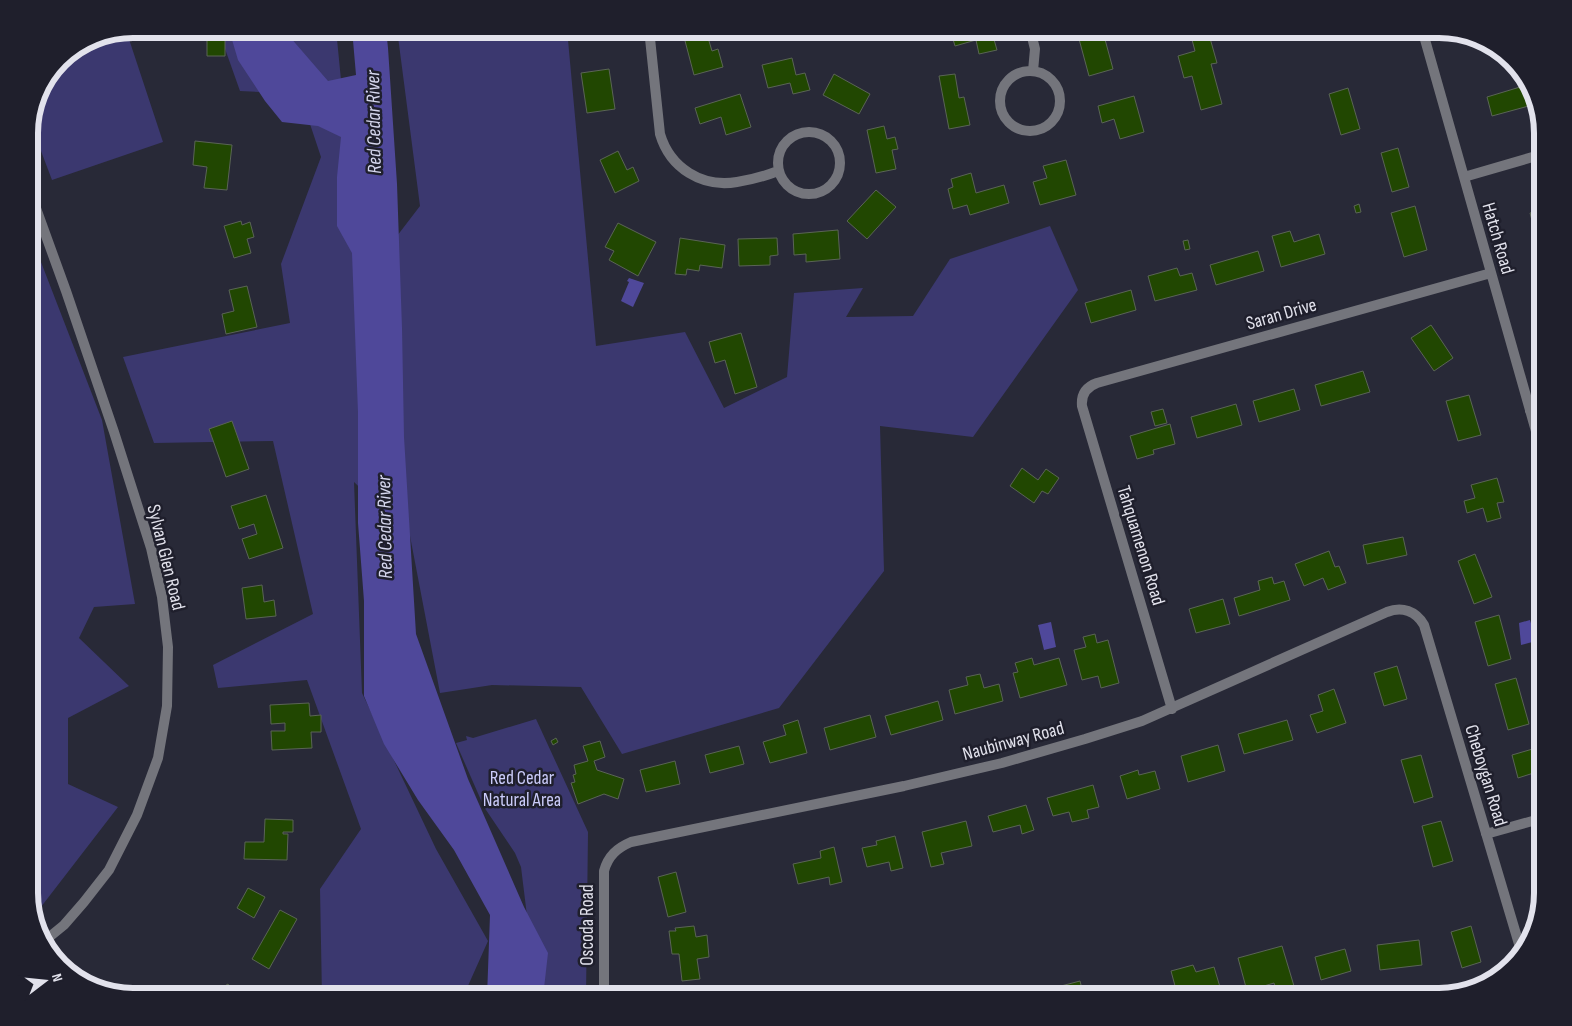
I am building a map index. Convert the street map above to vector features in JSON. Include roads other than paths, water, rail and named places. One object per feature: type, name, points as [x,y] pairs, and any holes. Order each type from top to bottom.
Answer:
[{"type":"street","points":[[649,38],[660,134],[665,149],[676,163],[698,178],[717,183],[735,183],[778,171]]},
{"type":"street","points":[[1033,38],[1036,49],[1033,71]]},
{"type":"street","name":"Hatch Road","points":[[1425,38],[1534,425]]},
{"type":"street","points":[[1033,71],[1043,74],[1054,84],[1060,97],[1059,105],[1054,118],[1049,124],[1042,128],[1020,129],[1008,121],[1004,115],[1000,100],[1001,93],[1009,80],[1021,72],[1033,71]]},
{"type":"street","points":[[808,131],[824,135],[836,146],[839,154],[839,170],[836,178],[832,185],[818,193],[810,194],[794,190],[787,186],[778,171],[778,155],[781,147],[786,141],[800,132],[808,131]]},
{"type":"street","points":[[1464,177],[1534,157]]},
{"type":"street","name":"Sylvan Glen Road","points":[[38,214],[114,432],[151,548],[162,597],[168,648],[167,706],[158,758],[137,815],[109,870],[64,925],[48,938]]},
{"type":"street","name":"Saran Drive","points":[[1084,392],[1097,383],[1491,273]]},
{"type":"street","name":"Tahquamenon Road","points":[[1084,392],[1082,406],[1172,708]]},
{"type":"street","points":[[1530,411],[1534,410]]},
{"type":"street","name":"Naubinway Road","points":[[611,855],[620,847],[631,842],[818,805],[1002,763],[1142,721],[1386,612],[1397,609],[1410,611]]},
{"type":"street","name":"Cheboygan Road","points":[[1410,611],[1420,618],[1424,625],[1519,944]]},
{"type":"street","points":[[1486,834],[1534,821]]},
{"type":"street","name":"Oscoda Road","points":[[604,988],[604,871],[611,855]]},
{"type":"water","name":"Red Cedar River","points":[[231,38],[291,38],[328,81],[356,75],[353,38],[387,38],[397,184],[404,437],[416,634],[468,779],[524,907],[548,953],[544,988],[487,988],[490,915],[454,850],[418,800],[384,744],[364,696],[364,601],[358,523],[358,412],[352,253],[337,226],[337,177],[341,137],[318,126],[282,122],[265,101],[238,60]]},
{"type":"water","points":[[629,278],[644,283],[633,307],[621,301]]},
{"type":"water","points":[[1530,620],[1534,642],[1521,645],[1519,623]]},
{"type":"water","points":[[1051,622],[1056,647],[1044,650],[1038,625]]},
{"type":"park label","name":"Red Cedar Natural Area","points":[[522,788]]}]
